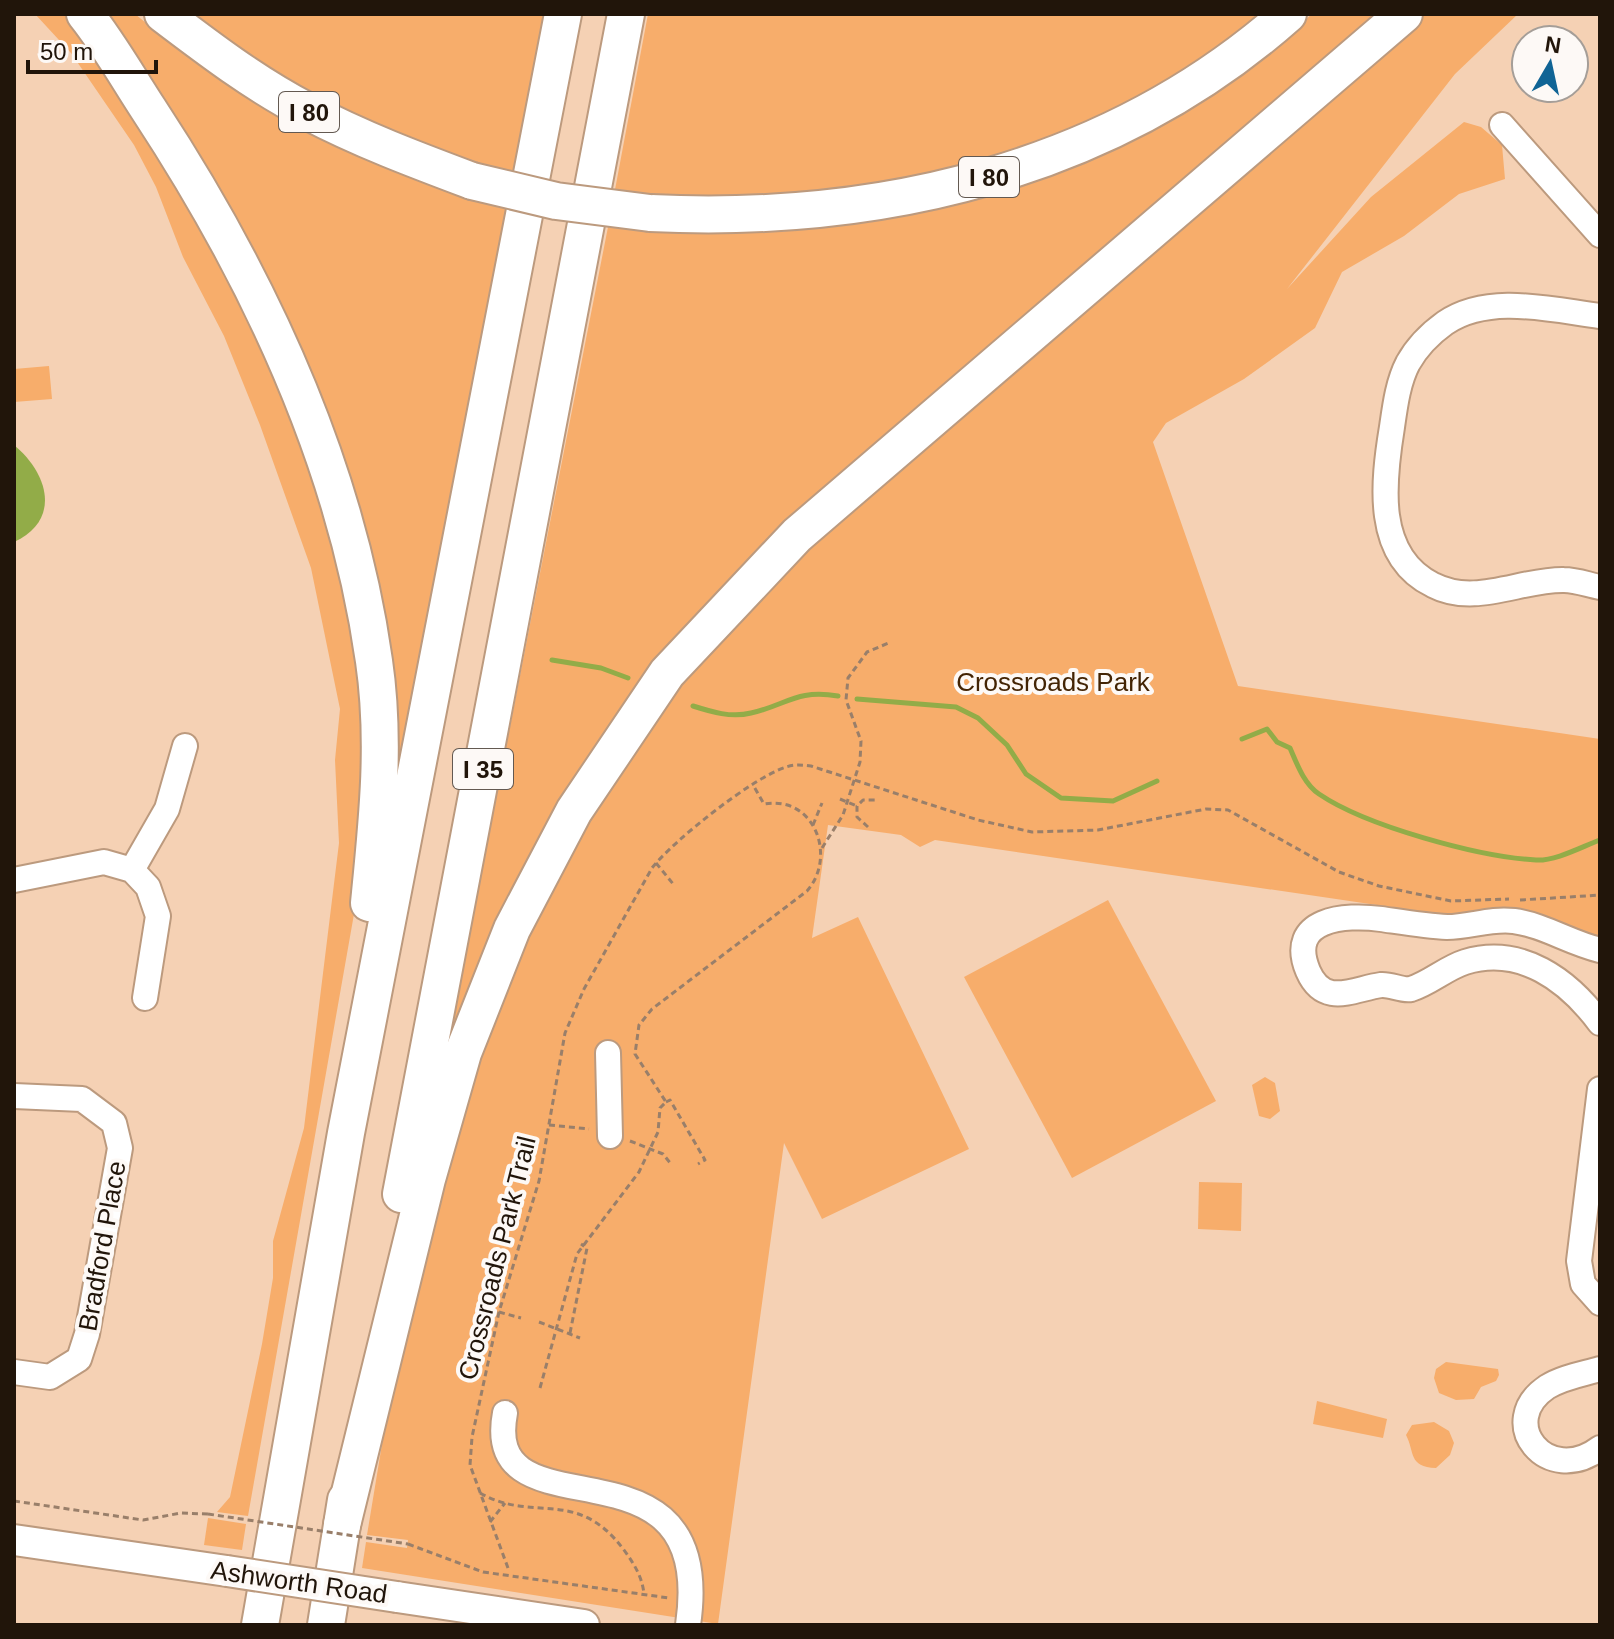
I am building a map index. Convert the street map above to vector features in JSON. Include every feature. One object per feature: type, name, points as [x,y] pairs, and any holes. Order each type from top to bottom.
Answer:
[{"type":"highway","points":[[85,14],[207,198],[269,321],[322,452],[361,588],[375,664],[380,741],[378,818],[346,1133]]},
{"type":"highway","name":"I 80","points":[[163,14],[228,63],[306,111],[389,150],[472,181],[556,201],[650,213],[792,214],[881,204],[969,184],[1054,155],[1136,117],[1213,71],[1288,14]]},
{"type":"highway","name":"I 35","points":[[260,1625],[346,1133],[563,14]]},
{"type":"highway","name":"I 35","points":[[326,1625],[378,1313],[626,14]]},
{"type":"highway","points":[[342,1525],[427,1179],[463,1053],[512,929],[574,811],[667,673],[809,524],[1404,14]]},
{"type":"main road","name":"Ashworth Road","points":[[14,1540],[584,1625]]},
{"type":"street","points":[[1502,125],[1600,235]]},
{"type":"street","points":[[1600,316],[1521,306],[1486,308],[1446,322],[1423,342],[1408,364],[1397,395],[1384,498],[1387,521],[1411,572],[1434,586],[1471,594],[1564,580],[1600,587]]},
{"type":"street","points":[[132,870],[167,809],[185,746]]},
{"type":"street","points":[[14,880],[104,862],[132,870],[148,887],[158,916],[145,998]]},
{"type":"street","points":[[1600,950],[1517,921],[1496,920],[1449,927],[1348,916],[1324,922],[1312,930],[1306,939],[1304,956],[1310,975],[1320,988],[1340,995],[1379,985],[1409,990],[1465,962],[1511,959],[1555,977],[1600,1023]]},
{"type":"street","points":[[608,1053],[610,1134]]},
{"type":"street","points":[[1600,1089],[1579,1261],[1583,1284],[1600,1303]]},
{"type":"street","name":"Bradford Place","points":[[14,1096],[82,1099],[114,1123],[120,1148],[87,1334],[79,1359],[50,1377],[14,1372]]},
{"type":"street","points":[[1600,1369],[1565,1379],[1540,1393],[1531,1407],[1526,1430],[1537,1450],[1552,1459],[1584,1459],[1600,1448]]},
{"type":"street","points":[[505,1413],[503,1444],[520,1471],[541,1481],[626,1497],[644,1505],[668,1524],[684,1548],[692,1575],[688,1625]]},
{"type":"path","points":[[666,1102],[635,1054],[635,1036],[644,1017],[807,891],[820,872],[822,848],[847,802],[862,750],[847,708],[848,678],[867,652],[891,642]]},
{"type":"path","name":"Crossroads Park Trail","points":[[508,1568],[470,1465],[470,1449],[499,1312],[519,1238],[536,1195],[559,1062],[572,1014],[656,863],[666,851],[753,785],[776,771],[799,765],[978,820],[1043,833],[1098,830],[1206,809],[1228,810],[1339,872],[1379,886],[1441,900],[1500,898],[1544,901],[1600,895]]},
{"type":"path","points":[[753,785],[764,804],[790,805],[813,825],[822,848]]},
{"type":"path","points":[[840,799],[857,806]]},
{"type":"path","points":[[868,827],[857,817],[857,806],[863,800],[877,800]]},
{"type":"path","points":[[813,825],[822,803]]},
{"type":"path","points":[[656,863],[674,885]]},
{"type":"path","points":[[540,1388],[581,1244],[630,1186],[658,1132],[660,1108],[670,1100],[705,1160],[698,1164]]},
{"type":"path","points":[[549,1125],[610,1134],[663,1154],[671,1164]]},
{"type":"path","points":[[570,1333],[587,1248],[581,1244]]},
{"type":"path","points":[[499,1312],[521,1318]]},
{"type":"path","points":[[539,1322],[556,1326],[580,1338]]},
{"type":"path","points":[[14,1501],[143,1520],[181,1513],[208,1514],[408,1544],[483,1572],[644,1594],[643,1581],[633,1562],[619,1543],[589,1516],[505,1503],[480,1493]]},
{"type":"path","points":[[490,1522],[505,1503]]},
{"type":"green space","points":[[35,14],[72,14],[215,237],[322,484],[365,693],[357,897],[248,1516],[217,1512],[230,1497],[262,1344],[273,1278],[273,1241],[304,1128],[339,843],[335,760],[340,709],[311,568],[260,425],[224,336],[183,257],[156,187],[134,145],[71,53]]},
{"type":"green space","points":[[97,14],[135,14],[194,62],[336,147],[397,173],[508,208],[393,789],[353,520]]},
{"type":"green space","points":[[187,14],[545,14],[514,176],[424,148],[273,76]]},
{"type":"green space","points":[[648,14],[1263,14],[1190,69],[1058,137],[964,169],[804,199],[614,195]]},
{"type":"green space","points":[[1312,14],[1388,14],[727,590],[457,1037],[449,1037],[608,227],[690,234],[777,232],[871,222],[967,200],[1286,37]]},
{"type":"green space","name":"Crossroads Park","points":[[1418,14],[1518,14],[1455,74],[1287,289],[1371,197],[1464,122],[1481,127],[1502,145],[1505,179],[1459,194],[1404,236],[1342,272],[1315,328],[1244,379],[1166,423],[1153,442],[1238,686],[1600,739],[1600,938],[935,840],[920,847],[901,835],[828,825],[812,938],[858,917],[969,1149],[822,1219],[784,1143],[718,1624],[362,1568],[366,1542],[407,1548],[408,1540],[367,1535],[385,1426],[415,1289],[498,985],[627,743],[760,585]]},
{"type":"green space","points":[[49,366],[52,399],[14,402],[14,369]]},
{"type":"green space","points":[[1108,900],[1216,1101],[1072,1178],[964,977]]},
{"type":"green space","points":[[1265,1077],[1275,1083],[1280,1111],[1270,1119],[1259,1116],[1252,1085]]},
{"type":"green space","points":[[1199,1182],[1242,1183],[1241,1231],[1198,1229]]},
{"type":"green space","points":[[1446,1362],[1498,1369],[1499,1375],[1496,1381],[1481,1387],[1474,1399],[1456,1400],[1439,1393],[1434,1378],[1436,1369]]},
{"type":"green space","points":[[1317,1401],[1387,1419],[1383,1438],[1313,1424]]},
{"type":"green space","points":[[1434,1422],[1449,1431],[1454,1443],[1450,1455],[1436,1468],[1417,1462],[1406,1435],[1412,1425]]},
{"type":"green space","points":[[208,1518],[246,1524],[242,1550],[204,1545]]},
{"type":"shaded area","points":[[14,445],[35,469],[45,496],[39,522],[14,542]]},
{"type":"waterway","points":[[552,660],[601,668],[628,678]]},
{"type":"waterway","points":[[693,706],[736,715],[763,710],[802,696],[838,696]]},
{"type":"waterway","points":[[857,699],[956,707],[978,718],[1007,745],[1026,774],[1061,798],[1113,801],[1157,781]]},
{"type":"waterway","points":[[1242,739],[1267,729],[1277,742],[1290,748],[1305,779],[1319,794],[1365,817],[1424,838],[1485,853],[1536,860],[1560,856],[1600,840]]}]
